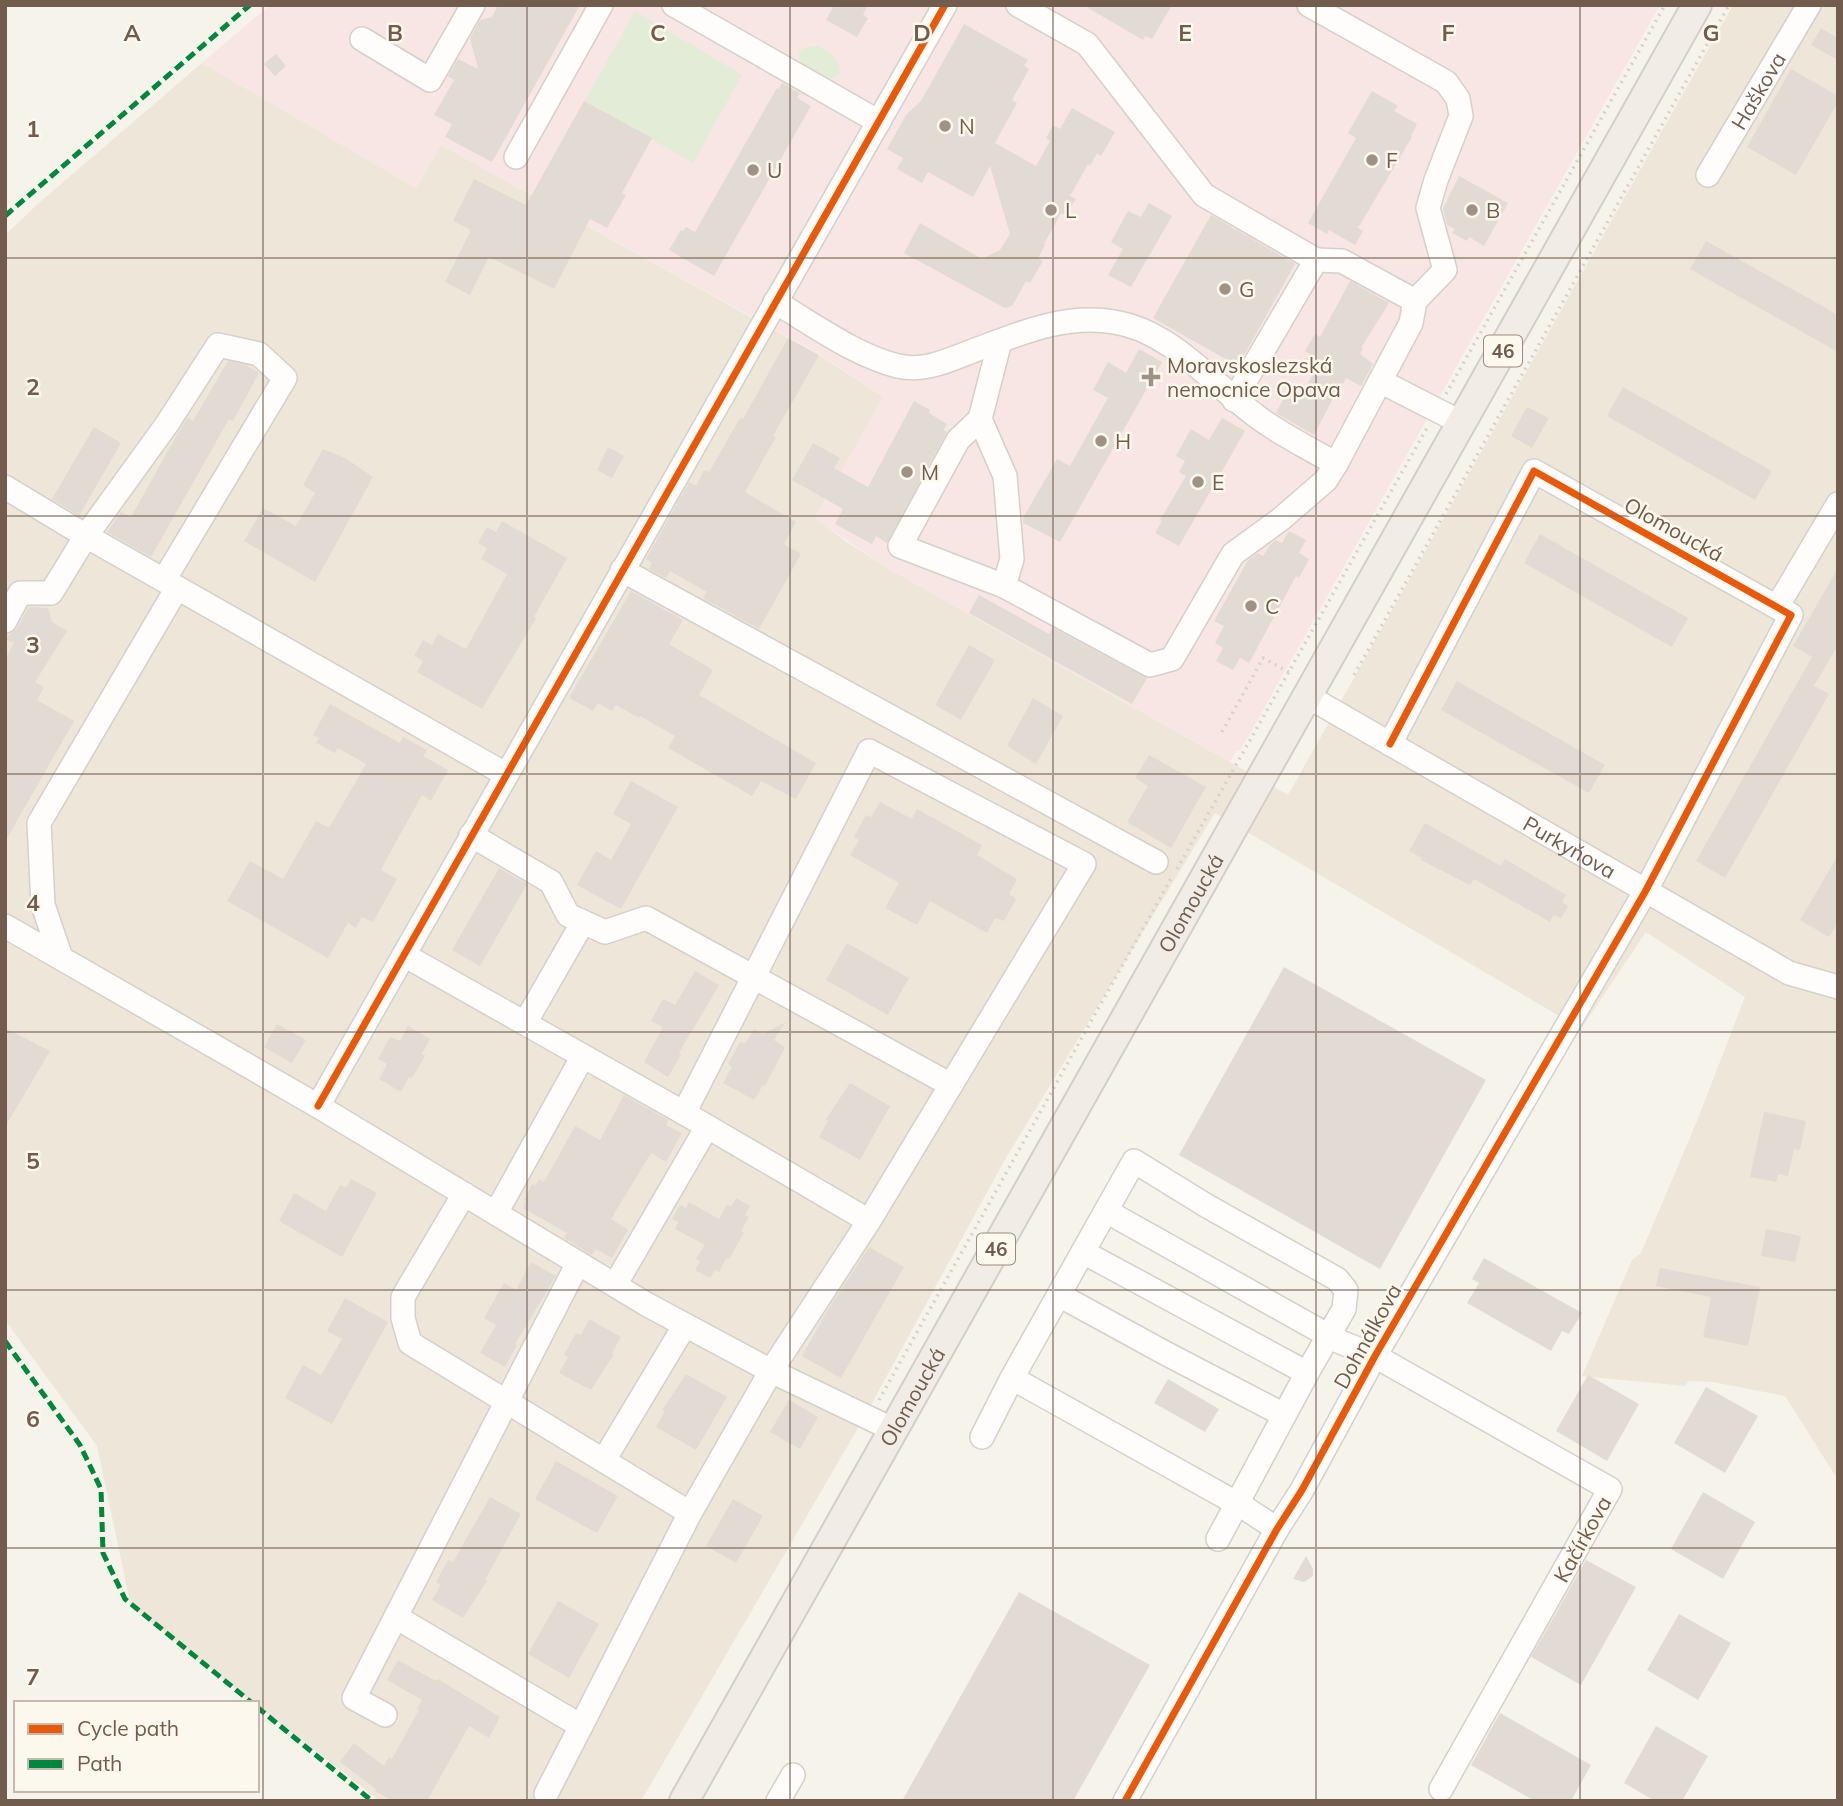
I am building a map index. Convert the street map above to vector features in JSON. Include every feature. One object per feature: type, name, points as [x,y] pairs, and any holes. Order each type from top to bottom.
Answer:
[{"type":"main road","name":"Olomoucká","points":[[684,1801],[1697,5]]},
{"type":"street","points":[[362,39],[430,80],[473,5]]},
{"type":"street","points":[[516,156],[601,5]]},
{"type":"street","points":[[674,5],[879,122]]},
{"type":"street","points":[[318,1106],[945,5]]},
{"type":"street","points":[[1018,5],[1087,44],[1204,195],[1315,260],[1342,261],[1415,301]]},
{"type":"street","points":[[1000,341],[980,419],[958,440],[900,546],[1004,586],[1150,666],[1172,659],[1233,554],[1281,519],[1326,480],[1411,323],[1415,301],[1445,270],[1429,208],[1436,180],[1461,116],[1458,99],[1446,82],[1308,5]]},
{"type":"street","name":"Haškova","points":[[1708,175],[1809,5]]},
{"type":"street","points":[[1234,400],[1315,260]]},
{"type":"street","points":[[775,302],[866,355],[900,367],[929,368],[1039,327],[1080,320],[1114,321],[1143,330],[1170,345],[1261,420],[1336,464]]},
{"type":"street","points":[[5,621],[20,593],[51,593],[86,536],[167,424],[218,345],[259,354],[285,378],[39,824],[43,905],[61,958]]},
{"type":"street","points":[[1380,381],[1462,423]]},
{"type":"street","points":[[980,419],[1005,476],[1012,559],[1004,586]]},
{"type":"street","name":"Olomoucká","points":[[1390,744],[1534,471],[1777,607]]},
{"type":"street","points":[[5,487],[86,536],[505,774]]},
{"type":"street","points":[[1645,892],[1791,615],[1777,607],[1838,504]]},
{"type":"street","points":[[622,570],[1156,862]]},
{"type":"street","name":"Purkyňova","points":[[1307,696],[1789,973],[1838,987]]},
{"type":"street","points":[[546,1794],[690,1513],[771,1371],[869,1221],[1084,864],[869,751],[684,1113]]},
{"type":"street","points":[[471,835],[551,882],[568,915],[605,932],[646,918],[951,1085]]},
{"type":"street","name":"Dohnálkova","points":[[1125,1801],[1375,1356],[1645,892]]},
{"type":"street","points":[[525,1023],[583,922]]},
{"type":"street","points":[[5,926],[318,1106],[685,1325],[771,1371],[894,1430]]},
{"type":"street","points":[[404,955],[869,1221]]},
{"type":"street","points":[[496,1213],[583,1056]]},
{"type":"street","points":[[615,1285],[708,1127]]},
{"type":"street","points":[[982,1437],[1012,1378],[1134,1161],[1207,1206],[1337,1279],[1346,1290],[1344,1310],[1218,1539]]},
{"type":"street","points":[[464,1194],[402,1297],[403,1318],[410,1343],[690,1513]]},
{"type":"street","points":[[1106,1212],[1328,1336],[1375,1356]]},
{"type":"street","points":[[1083,1252],[1307,1373]]},
{"type":"street","points":[[385,1716],[354,1698],[578,1263]]},
{"type":"street","points":[[1059,1295],[1284,1415]]},
{"type":"street","points":[[604,1460],[685,1325]]},
{"type":"street","name":"Kačírkova","points":[[1375,1356],[1610,1489],[1441,1789]]},
{"type":"street","points":[[1012,1378],[1236,1503],[1277,1529]]},
{"type":"street","points":[[396,1617],[581,1726]]},
{"type":"street","points":[[778,1801],[793,1774]]},
{"type":"path","points":[[869,1418],[1665,5]]},
{"type":"path","points":[[1353,676],[1729,5]]},
{"type":"path","points":[[1222,732],[1263,658],[1289,672]]},
{"type":"shaded area","name":"Moravskoslezská nemocnice Opava","points":[[270,5],[1660,5],[1240,751],[1237,750],[1230,762],[889,569],[815,519],[883,396],[819,354],[441,145],[416,188],[202,63]]},
{"type":"shaded area","points":[[1733,5],[1838,5],[1838,1480],[1785,1396],[1713,1382],[1688,1381],[1685,1386],[1582,1376],[1632,1260],[1641,1253],[1697,1121],[1745,997],[1646,932],[1581,1029],[1215,813],[1003,1163],[865,1416],[641,1801],[380,1801],[259,1707],[259,1701],[251,1701],[131,1606],[97,1446],[5,1320],[5,235],[202,63],[416,188],[441,145],[819,355],[884,397],[815,518],[889,569],[1288,795]]},
{"type":"green space","points":[[635,11],[742,75],[693,163],[585,101]]},
{"type":"green space","points":[[819,46],[837,61],[840,75],[818,77],[802,66],[799,51],[806,47]]},
{"type":"building","points":[[498,5],[580,5],[492,162],[445,137],[452,124],[434,115],[454,80],[448,76],[458,59],[478,69],[470,38],[480,20],[492,17]]},
{"type":"building","points":[[834,5],[868,5],[863,15],[868,18],[857,37],[826,20]]},
{"type":"building","points":[[1083,5],[1172,5],[1152,39],[1145,36],[1143,40]]},
{"type":"building","points":[[964,24],[1028,60],[1024,66],[1029,69],[1012,100],[1017,103],[995,143],[1036,166],[1050,141],[1046,138],[1053,125],[1060,129],[1072,108],[1115,132],[1101,156],[1097,153],[1090,166],[1088,164],[1070,196],[1076,199],[1066,215],[1061,213],[1044,244],[1038,258],[1043,261],[1030,283],[1026,281],[1012,306],[1005,308],[904,253],[920,223],[982,259],[1000,250],[1010,234],[990,166],[973,197],[928,172],[922,183],[897,169],[903,158],[887,149],[906,115],[921,101]]},
{"type":"building","points":[[1821,28],[1838,38],[1838,60],[1811,45]]},
{"type":"building","points":[[276,54],[286,66],[275,76],[264,64]]},
{"type":"building","points":[[1791,69],[1838,96],[1838,102],[1796,175],[1747,147]]},
{"type":"building","name":"U","points":[[782,83],[800,93],[797,98],[811,106],[714,276],[669,250],[681,230],[686,227],[695,232]]},
{"type":"building","name":"F","points":[[1372,91],[1398,106],[1394,111],[1417,124],[1358,228],[1363,231],[1355,245],[1329,230],[1327,234],[1308,223],[1356,138],[1348,133]]},
{"type":"building","points":[[584,101],[652,138],[622,193],[626,195],[607,228],[590,219],[554,289],[489,257],[470,295],[445,282],[471,230],[453,221],[474,179],[526,205]]},
{"type":"building","name":"B","points":[[1459,176],[1508,203],[1484,246],[1469,237],[1467,241],[1452,233],[1455,229],[1447,225],[1443,208]]},
{"type":"building","points":[[1149,203],[1172,216],[1131,287],[1108,275],[1123,249],[1111,242],[1128,211],[1141,217]]},
{"type":"building","name":"G","points":[[1211,215],[1295,264],[1238,366],[1153,318]]},
{"type":"building","points":[[1706,241],[1838,315],[1838,352],[1690,269]]},
{"type":"building","points":[[1350,281],[1389,303],[1361,348],[1363,349],[1360,354],[1373,364],[1361,386],[1346,378],[1343,384],[1341,383],[1314,435],[1276,413],[1285,396],[1297,403],[1316,369],[1305,363],[1310,354],[1305,351],[1315,334],[1320,337]]},
{"type":"building","points":[[788,338],[819,355],[745,492],[796,522],[784,544],[801,554],[759,629],[703,598],[707,592],[670,571],[666,578],[649,569],[652,563],[646,559],[689,482],[696,486],[704,470],[709,472],[740,418],[743,419]]},
{"type":"building","name":"H","points":[[1139,349],[1162,362],[1060,542],[1023,523],[1023,518],[1057,459],[1070,466],[1108,398],[1093,390],[1108,362],[1126,373]]},
{"type":"building","points":[[228,361],[246,365],[259,373],[233,421],[229,419],[151,557],[107,532],[121,512],[131,517],[182,426],[188,417],[193,421]]},
{"type":"building","points":[[1623,387],[1772,471],[1755,500],[1607,416]]},
{"type":"building","name":"M","points":[[914,401],[947,424],[943,430],[947,432],[887,543],[876,536],[872,544],[835,524],[843,509],[792,480],[813,443],[840,458],[834,468],[868,487]]},
{"type":"building","points":[[1527,407],[1549,418],[1532,448],[1511,436]]},
{"type":"building","name":"E","points":[[1222,418],[1245,431],[1179,546],[1155,533],[1186,476],[1179,472],[1185,461],[1176,456],[1191,429],[1209,440]]},
{"type":"building","points":[[94,427],[121,443],[79,516],[52,499]]},
{"type":"building","points":[[608,447],[624,456],[612,478],[597,470]]},
{"type":"building","points":[[323,449],[345,458],[373,477],[315,582],[244,541],[263,508],[296,526],[315,493],[303,485]]},
{"type":"building","points":[[502,521],[567,558],[534,617],[536,618],[482,709],[417,672],[423,661],[414,656],[423,640],[432,645],[438,634],[466,649],[507,574],[481,559],[487,548],[478,543],[487,527],[496,532]]},
{"type":"building","name":"C","points":[[1289,531],[1306,540],[1299,553],[1309,559],[1299,578],[1296,576],[1249,663],[1240,658],[1233,670],[1216,661],[1223,648],[1215,643],[1224,626],[1214,621],[1248,560],[1258,553],[1263,556],[1276,540],[1282,543]]},
{"type":"building","points":[[1540,534],[1688,618],[1672,647],[1524,563]]},
{"type":"building","points":[[1838,568],[1838,645],[1814,686],[1829,694],[1725,878],[1696,861],[1812,657],[1793,646]]},
{"type":"building","points":[[631,591],[683,620],[669,644],[713,670],[699,695],[816,763],[796,799],[761,781],[752,796],[668,748],[675,736],[640,716],[639,718],[616,705],[612,711],[598,703],[593,711],[569,698]]},
{"type":"building","points":[[979,595],[1049,634],[1053,628],[1147,678],[1132,704],[969,613]]},
{"type":"building","points":[[28,608],[48,608],[52,622],[67,631],[35,682],[44,687],[37,700],[74,721],[5,842],[5,659],[14,643],[5,639],[17,628]]},
{"type":"building","points":[[969,645],[995,660],[961,720],[935,705]]},
{"type":"building","points":[[1457,681],[1605,765],[1589,793],[1441,710]]},
{"type":"building","points":[[1033,698],[1063,716],[1036,764],[1007,746]]},
{"type":"building","points":[[330,704],[400,743],[403,737],[427,750],[423,756],[448,770],[431,801],[422,795],[381,870],[397,879],[373,922],[362,917],[356,928],[348,923],[328,958],[227,901],[250,861],[283,879],[316,821],[329,828],[366,764],[338,748],[335,753],[316,743],[319,738],[313,735]]},
{"type":"building","points":[[1149,755],[1206,787],[1171,848],[1127,822],[1148,786],[1135,778]]},
{"type":"building","points":[[631,781],[678,807],[621,909],[577,885],[596,851],[611,860],[631,824],[613,814]]},
{"type":"building","points":[[880,802],[912,819],[917,809],[982,845],[977,855],[1017,879],[1009,894],[1016,899],[1004,921],[995,918],[987,933],[930,901],[917,925],[885,908],[899,883],[850,855],[859,840],[854,837],[866,815],[871,817]]},
{"type":"building","points":[[1425,823],[1501,866],[1505,859],[1566,895],[1562,902],[1568,906],[1561,918],[1554,915],[1550,922],[1474,879],[1470,885],[1421,860],[1422,858],[1409,851]]},
{"type":"building","points":[[1838,855],[1838,922],[1829,937],[1800,920]]},
{"type":"building","points":[[499,868],[527,884],[480,966],[452,950]]},
{"type":"building","points":[[847,943],[909,978],[888,1015],[826,980]]},
{"type":"building","points":[[1284,967],[1486,1080],[1380,1269],[1179,1155]]},
{"type":"building","points":[[695,971],[719,985],[668,1077],[644,1062],[663,1027],[651,1021],[663,999],[675,1005]]},
{"type":"building","points":[[786,1022],[774,1040],[785,1047],[765,1086],[763,1085],[754,1100],[723,1083],[732,1067],[728,1064],[740,1042],[745,1044],[754,1029],[763,1034]]},
{"type":"building","points":[[277,1024],[306,1040],[292,1063],[264,1047]]},
{"type":"building","points":[[408,1026],[430,1039],[422,1054],[425,1056],[401,1092],[379,1079],[387,1064],[378,1059],[390,1037],[400,1041]]},
{"type":"building","points":[[5,1028],[50,1051],[5,1127]]},
{"type":"building","points":[[850,1083],[890,1106],[860,1160],[819,1137],[828,1121],[826,1119]]},
{"type":"building","points":[[624,1095],[668,1120],[666,1125],[682,1133],[666,1162],[651,1153],[611,1219],[628,1230],[612,1258],[596,1249],[592,1255],[564,1238],[567,1233],[523,1208],[532,1184],[535,1186],[539,1179],[544,1182],[575,1126],[600,1140]]},
{"type":"building","points":[[1764,1112],[1806,1121],[1800,1150],[1794,1149],[1788,1176],[1778,1174],[1776,1182],[1750,1177]]},
{"type":"building","points":[[351,1179],[377,1193],[342,1257],[279,1221],[294,1193],[326,1211],[340,1185],[346,1188]]},
{"type":"building","points":[[736,1198],[750,1206],[745,1215],[749,1217],[741,1231],[744,1233],[729,1259],[726,1258],[719,1272],[715,1270],[710,1278],[695,1270],[700,1261],[696,1259],[705,1245],[675,1229],[678,1222],[672,1219],[680,1205],[686,1208],[689,1202],[719,1219],[727,1204],[731,1207]]},
{"type":"building","points":[[1766,1229],[1801,1236],[1795,1262],[1761,1256]]},
{"type":"building","points":[[869,1247],[904,1267],[841,1378],[802,1356],[829,1308]]},
{"type":"building","points":[[1484,1258],[1582,1313],[1569,1334],[1562,1331],[1551,1351],[1467,1303],[1479,1283],[1472,1279]]},
{"type":"building","points":[[531,1262],[556,1276],[515,1344],[517,1345],[505,1367],[480,1353],[496,1325],[484,1318],[504,1283],[516,1290]]},
{"type":"building","points":[[1660,1268],[1760,1287],[1748,1346],[1703,1337],[1711,1297],[1656,1286]]},
{"type":"building","points":[[345,1298],[388,1322],[332,1424],[285,1398],[303,1365],[321,1375],[342,1339],[327,1331]]},
{"type":"building","points":[[589,1319],[621,1337],[612,1353],[614,1354],[591,1390],[559,1373],[568,1357],[564,1355],[576,1333],[581,1335]]},
{"type":"building","points":[[686,1374],[727,1397],[696,1450],[656,1427],[665,1411],[662,1410]]},
{"type":"building","points":[[1588,1375],[1639,1404],[1607,1461],[1556,1431]]},
{"type":"building","points":[[1168,1379],[1219,1409],[1205,1432],[1154,1403]]},
{"type":"building","points":[[1706,1387],[1758,1416],[1725,1473],[1674,1443]]},
{"type":"building","points":[[789,1400],[818,1417],[800,1449],[770,1432]]},
{"type":"building","points":[[556,1461],[618,1496],[597,1533],[535,1499]]},
{"type":"building","points":[[1703,1492],[1755,1522],[1723,1579],[1671,1549]]},
{"type":"building","points":[[490,1497],[521,1514],[485,1580],[487,1581],[463,1618],[432,1600],[441,1585],[436,1582],[448,1560],[453,1562]]},
{"type":"building","points":[[733,1499],[763,1516],[736,1563],[706,1546]]},
{"type":"building","points":[[1306,1556],[1313,1569],[1313,1576],[1304,1582],[1293,1579]]},
{"type":"building","points":[[1586,1560],[1636,1587],[1581,1685],[1531,1657]]},
{"type":"building","points":[[1019,1592],[1150,1665],[1073,1801],[902,1801]]},
{"type":"building","points":[[558,1601],[599,1624],[569,1678],[528,1654]]},
{"type":"building","points":[[1679,1614],[1731,1643],[1698,1700],[1647,1670]]},
{"type":"building","points":[[398,1660],[436,1681],[438,1679],[500,1717],[489,1738],[469,1726],[427,1801],[393,1801],[375,1791],[376,1789],[340,1762],[354,1743],[384,1766],[389,1757],[392,1759],[422,1700],[387,1680]]},
{"type":"building","points":[[1500,1713],[1591,1765],[1571,1801],[1535,1801],[1471,1765]]},
{"type":"building","points":[[1656,1726],[1708,1756],[1682,1801],[1655,1801],[1624,1783]]},
{"type":"marked path","points":[[5,216],[250,5]]},
{"type":"marked path","points":[[5,1341],[80,1445],[101,1489],[103,1553],[125,1599],[250,1701]]},
{"type":"marked path","points":[[259,1709],[372,1801]]},
{"type":"cycle path","points":[[318,1106],[945,5]]},
{"type":"cycle path","points":[[1125,1801],[1375,1356],[1645,892],[1791,615],[1534,471],[1390,744]]},
{"type":"place","name":"N","points":[[945,126]]},
{"type":"place","name":"F","points":[[1372,160]]},
{"type":"place","name":"U","points":[[753,170]]},
{"type":"place","name":"L","points":[[1051,210]]},
{"type":"place","name":"B","points":[[1472,210]]},
{"type":"place","name":"G","points":[[1225,289]]},
{"type":"place","name":"Moravskoslezská nemocnice Opava","points":[[1151,377]]},
{"type":"place","name":"H","points":[[1101,441]]},
{"type":"place","name":"M","points":[[907,472]]},
{"type":"place","name":"E","points":[[1198,482]]},
{"type":"place","name":"C","points":[[1251,606]]}]
